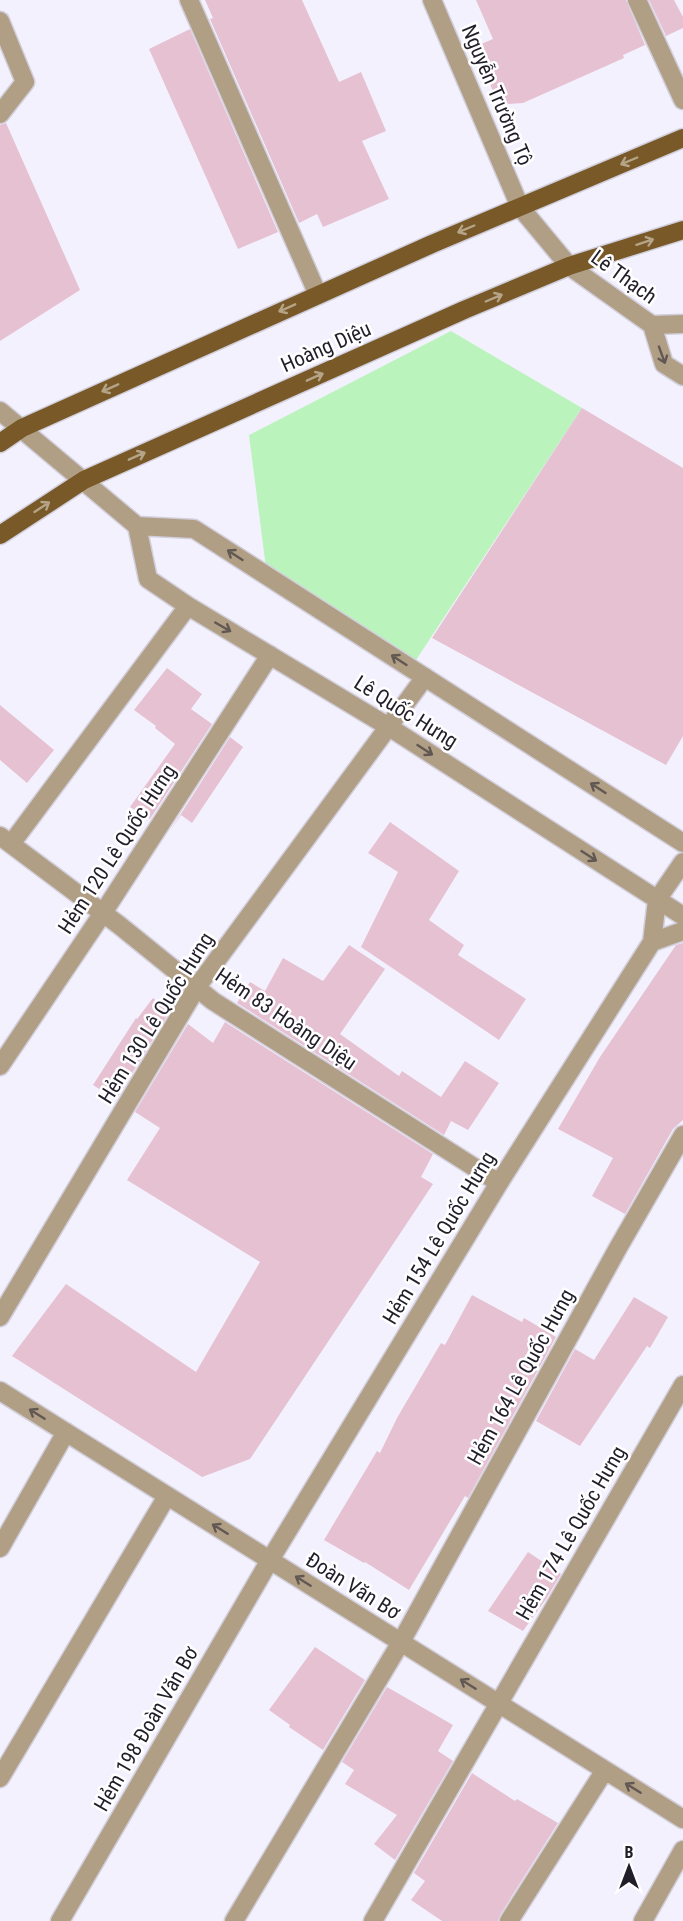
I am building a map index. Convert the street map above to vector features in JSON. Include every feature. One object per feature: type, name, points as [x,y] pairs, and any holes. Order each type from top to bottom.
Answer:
[{"type":"main road","points":[[0,443],[22,428],[318,295],[683,138]]},
{"type":"main road","name":"Hoàng Diệu","points":[[0,535],[84,480],[464,310],[569,266],[683,230]]},
{"type":"street","points":[[189,0],[318,295]]},
{"type":"street","name":"Nguyễn Trường Tộ","points":[[432,0],[520,207],[569,266]]},
{"type":"street","points":[[637,0],[683,100]]},
{"type":"street","points":[[0,21],[25,82],[0,114]]},
{"type":"street","name":"Lê Thạch","points":[[569,266],[652,325],[683,324]]},
{"type":"street","name":"Lê Thạch","points":[[652,325],[664,364],[683,376]]},
{"type":"street","points":[[0,411],[137,526]]},
{"type":"street","name":"Lê Quốc Hưng","points":[[683,843],[194,529],[137,526],[148,579],[188,606],[389,727],[683,916]]},
{"type":"street","points":[[5,840],[188,606]]},
{"type":"street","name":"Hẻm 120 Lê Quốc Hưng","points":[[0,1066],[103,913],[270,655]]},
{"type":"street","name":"Hẻm 130 Lê Quốc Hưng","points":[[0,1317],[197,987],[425,677]]},
{"type":"street","name":"Hẻm 83 Hoàng Diệu","points":[[5,840],[103,913],[213,1001],[499,1183]]},
{"type":"street","points":[[657,900],[683,862]]},
{"type":"street","name":"Hẻm 154 Lê Quốc Hưng","points":[[270,1560],[499,1183],[652,942],[657,900]]},
{"type":"street","points":[[652,942],[683,932]]},
{"type":"street","name":"Hẻm 164 Lê Quốc Hưng","points":[[234,1921],[401,1642],[618,1248],[683,1135]]},
{"type":"street","name":"Hẻm 174 Lê Quốc Hưng","points":[[373,1921],[683,1385]]},
{"type":"street","name":"Đoàn Văn Bơ","points":[[0,1391],[683,1819]]},
{"type":"street","points":[[0,1548],[66,1432]]},
{"type":"street","points":[[0,1778],[167,1496]]},
{"type":"street","name":"Hẻm 198 Đoàn Văn Bơ","points":[[60,1921],[270,1560]]},
{"type":"street","points":[[509,1921],[605,1770]]},
{"type":"street","points":[[643,1921],[683,1850]]},
{"type":"green space","points":[[451,331],[582,408],[416,660],[266,568],[249,435]]},
{"type":"building","points":[[205,0],[302,0],[339,82],[361,72],[386,131],[362,141],[389,199],[323,227],[317,214],[299,223],[210,19],[213,18]]},
{"type":"building","points":[[476,0],[626,0],[645,45],[623,55],[624,58],[523,103],[506,104],[496,98],[474,47],[493,39]]},
{"type":"building","points":[[649,0],[674,0],[683,17],[683,28],[666,36]]},
{"type":"building","points":[[190,29],[278,232],[238,249],[149,49]]},
{"type":"building","points":[[6,123],[80,290],[0,341],[0,125]]},
{"type":"building","points":[[582,408],[683,468],[683,736],[666,765],[432,638]]},
{"type":"building","points":[[167,668],[202,694],[191,709],[212,724],[150,819],[130,807],[175,744],[134,710]]},
{"type":"building","points":[[0,705],[54,750],[27,783],[0,760]]},
{"type":"building","points":[[230,737],[243,747],[192,823],[181,815],[170,831]]},
{"type":"building","points":[[390,822],[459,871],[429,920],[464,945],[458,955],[526,999],[499,1040],[361,947],[398,872],[368,853]]},
{"type":"building","points":[[683,943],[683,1120],[673,1129],[625,1214],[592,1196],[613,1158],[558,1129],[600,1057],[676,945]]},
{"type":"building","points":[[349,945],[385,969],[340,1034],[399,1076],[402,1071],[441,1097],[465,1061],[499,1083],[468,1130],[451,1121],[444,1135],[237,1003],[250,982],[265,991],[283,958],[323,981]]},
{"type":"building","points":[[153,998],[170,1011],[116,1100],[93,1085],[136,1018]]},
{"type":"building","points":[[225,1022],[433,1154],[421,1177],[433,1184],[250,1459],[202,1477],[12,1356],[66,1284],[196,1372],[260,1262],[127,1180],[160,1128],[135,1112],[188,1024],[213,1043]]},
{"type":"building","points":[[472,1295],[522,1322],[524,1318],[556,1337],[468,1498],[465,1496],[409,1590],[365,1562],[324,1540],[377,1451],[380,1453],[397,1418],[441,1343],[445,1345]]},
{"type":"building","points":[[634,1297],[668,1317],[650,1348],[647,1346],[580,1446],[536,1421],[575,1349],[594,1360]]},
{"type":"building","points":[[528,1552],[561,1574],[523,1631],[488,1611]]},
{"type":"building","points":[[315,1647],[365,1680],[323,1750],[269,1710]]},
{"type":"building","points":[[387,1687],[453,1725],[438,1751],[453,1761],[395,1860],[374,1844],[397,1815],[345,1784],[354,1770],[342,1762]]},
{"type":"building","points":[[472,1773],[515,1801],[517,1799],[558,1823],[498,1921],[442,1921],[411,1900],[425,1881],[414,1873]]}]
